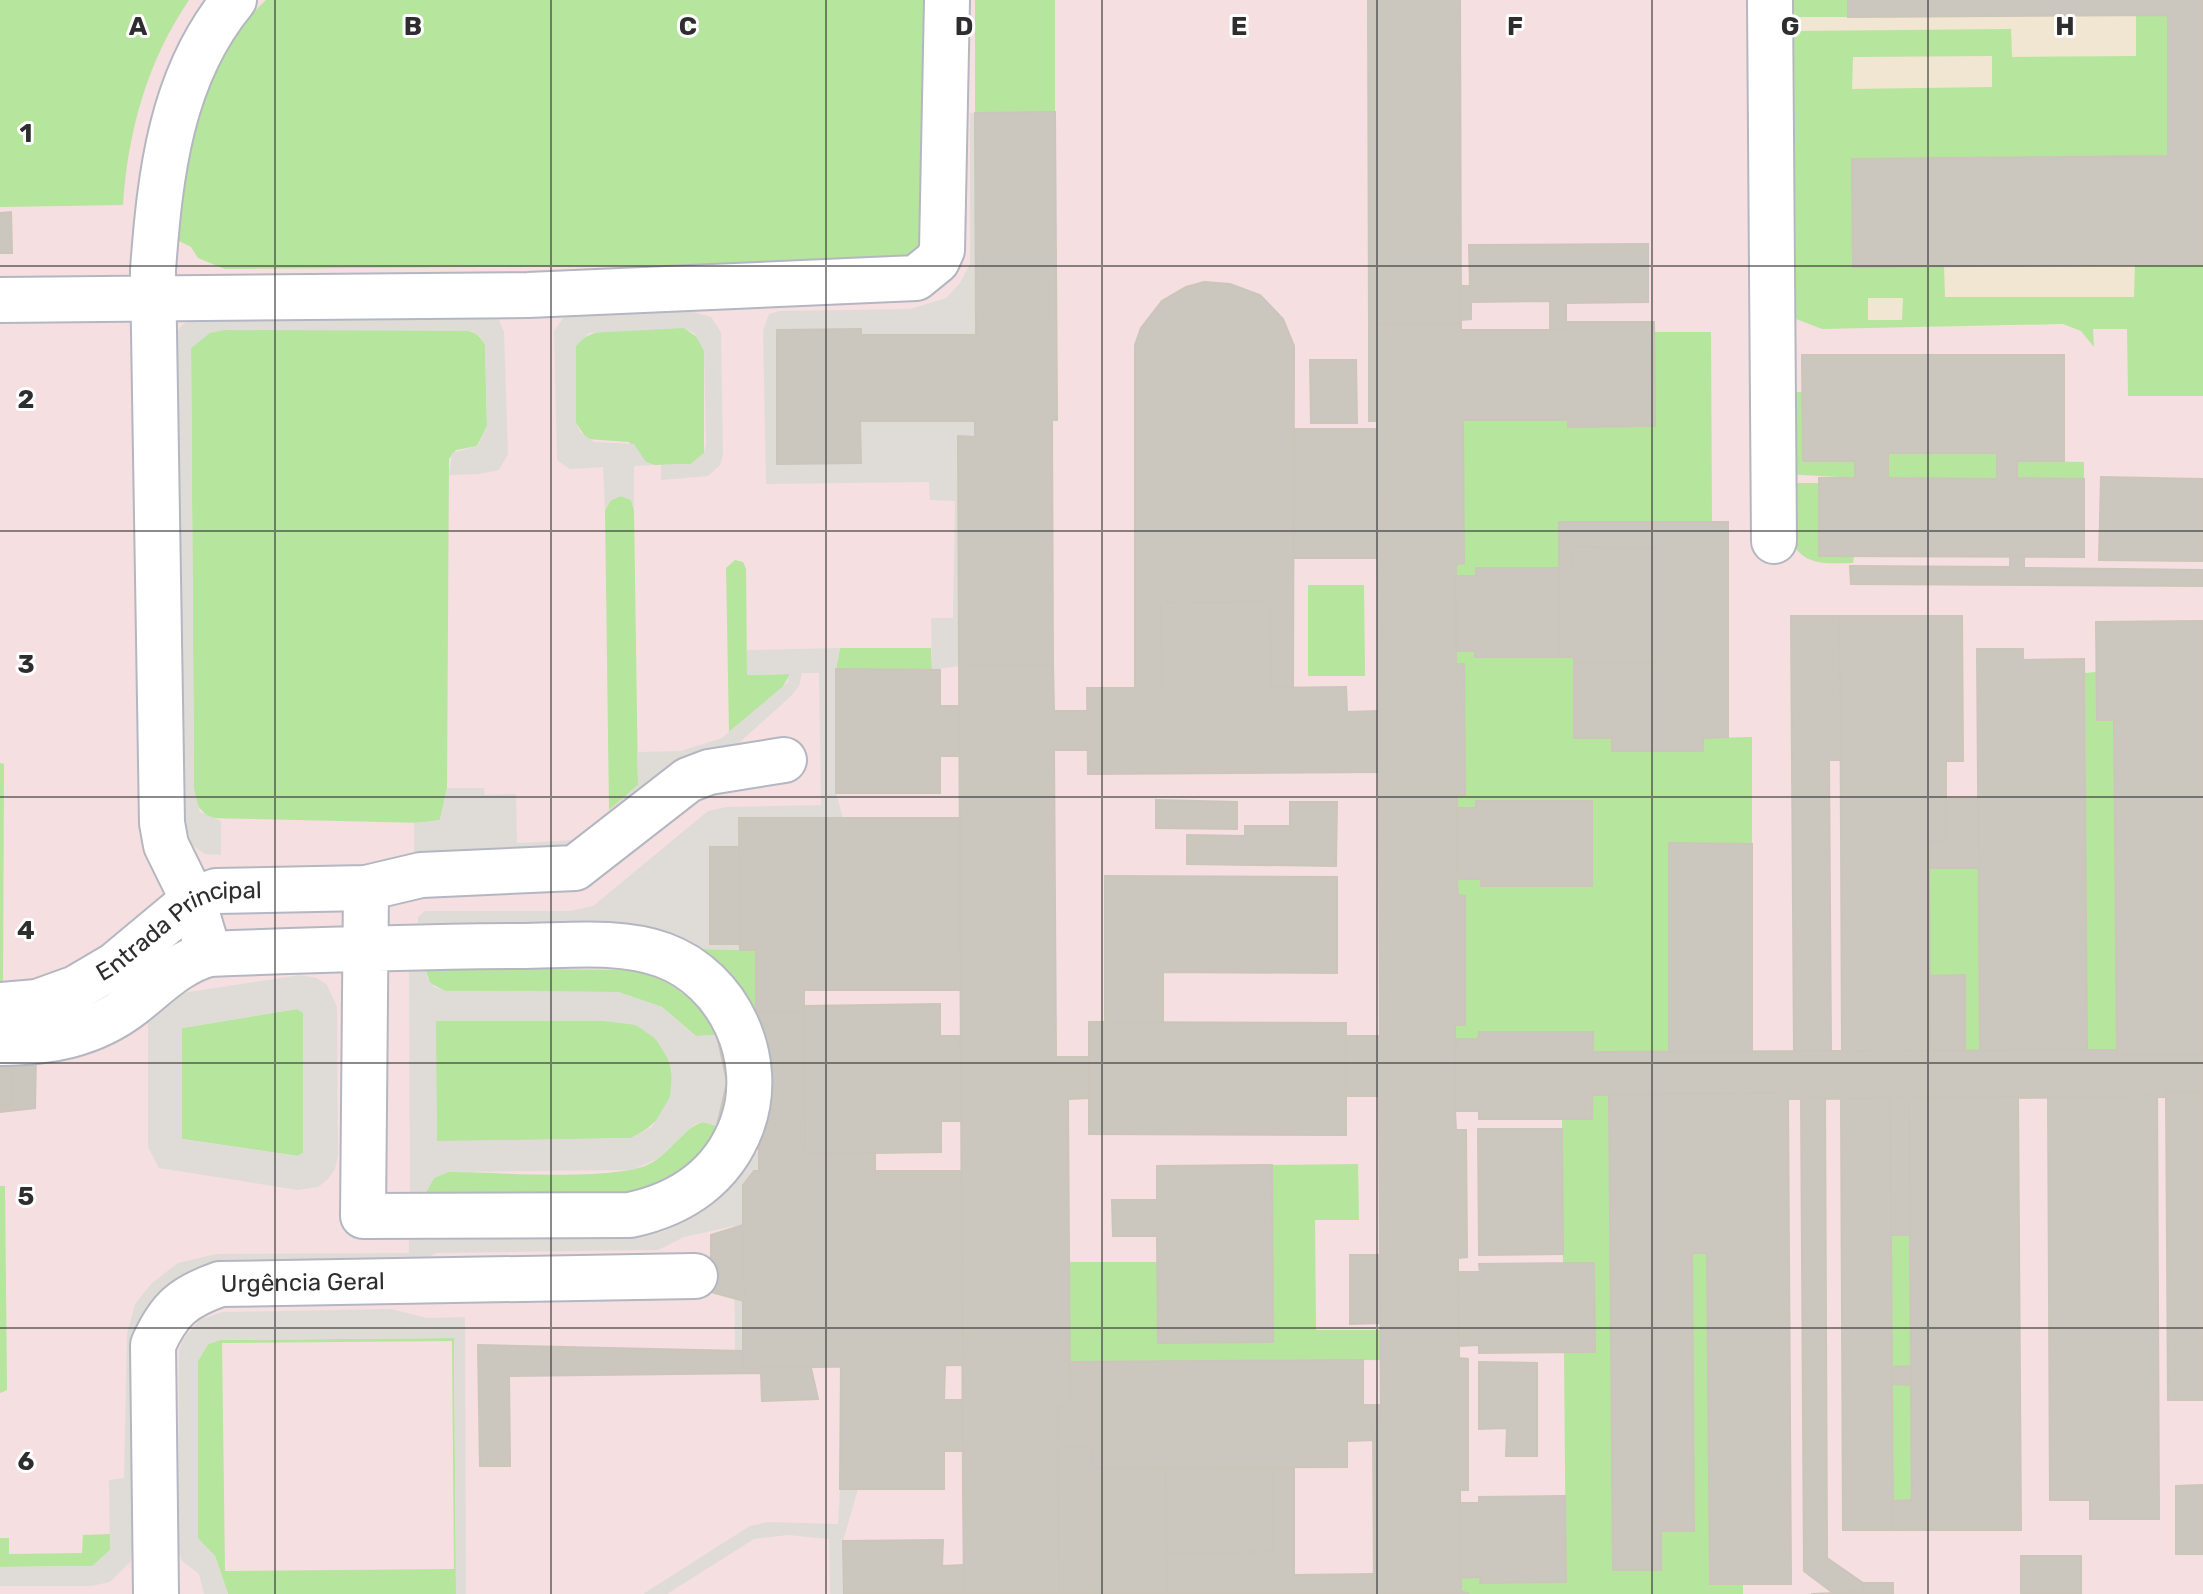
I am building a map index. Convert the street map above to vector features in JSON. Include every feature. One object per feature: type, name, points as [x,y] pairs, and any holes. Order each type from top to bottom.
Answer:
[{"type":"lane","points":[[209,954],[193,900],[166,845],[162,823],[153,301],[157,206],[183,86],[210,30],[234,0]]},
{"type":"lane","points":[[0,300],[153,301],[544,294],[916,278],[937,261],[942,250],[947,0]]},
{"type":"lane","points":[[1770,0],[1774,541]]},
{"type":"lane","points":[[0,277],[38,285],[62,300]]},
{"type":"lane","points":[[0,320],[31,315],[62,300]]},
{"type":"lane","points":[[784,760],[770,780],[750,792],[696,802],[609,880],[590,893],[568,900],[422,901],[366,888],[421,875],[575,868],[688,780],[709,772],[784,760]]},
{"type":"lane","points":[[365,948],[366,888]]},
{"type":"lane","name":"Entrada Principal","points":[[0,1005],[37,1002],[76,988],[115,965],[193,900],[216,891],[366,888]]},
{"type":"lane","name":"Entrada Principal","points":[[0,1043],[59,1040],[82,1032],[129,1007],[193,958],[209,954],[365,948],[611,946],[666,956],[708,984],[727,1005],[747,1054],[750,1083],[745,1115],[728,1154],[692,1192],[656,1209],[620,1215],[363,1216],[365,948]]},
{"type":"lane","name":"Urgência Geral","points":[[148,1582],[153,1345],[164,1321],[190,1295],[220,1284],[695,1276]]},
{"type":"shaded area","points":[[0,0],[1794,0],[1796,319],[1822,329],[2203,323],[2203,1594],[0,1594]]},
{"type":"shaded area","points":[[1794,0],[2203,0],[2203,323],[1822,329],[1796,319]]},
{"type":"shaded area","points":[[970,113],[975,113],[976,335],[861,335],[861,329],[777,330],[778,464],[861,463],[860,421],[975,421],[975,437],[959,436],[959,666],[932,670],[931,618],[953,618],[955,501],[930,500],[929,482],[766,484],[763,331],[769,314],[779,311],[910,309],[946,298],[960,283],[970,264]]},
{"type":"shaded area","points":[[484,309],[498,318],[504,332],[508,454],[499,470],[479,474],[449,475],[452,453],[478,446],[487,426],[485,345],[481,337],[472,331],[223,330],[210,333],[191,348],[194,789],[200,812],[221,821],[221,855],[205,854],[185,840],[179,827],[171,342],[181,326],[197,315]]},
{"type":"shaded area","points":[[686,310],[711,317],[721,332],[723,454],[720,465],[708,476],[661,480],[661,465],[691,464],[704,453],[704,351],[694,333],[684,328],[589,333],[576,346],[576,423],[580,432],[594,442],[634,444],[646,462],[654,465],[634,466],[634,510],[631,500],[621,496],[611,500],[605,510],[603,467],[570,469],[557,460],[554,331],[567,313]]},
{"type":"shaded area","points":[[840,648],[836,669],[836,793],[843,818],[740,818],[740,950],[701,949],[678,936],[632,925],[418,923],[418,917],[425,911],[569,911],[593,906],[708,811],[727,807],[821,805],[819,673],[802,673],[799,686],[791,696],[740,742],[589,847],[414,857],[414,823],[440,820],[447,788],[484,788],[485,795],[516,794],[517,843],[577,840],[638,785],[637,752],[681,751],[722,738],[788,682],[789,674],[747,675],[747,650]]},
{"type":"shaded area","points":[[424,958],[427,978],[434,987],[445,991],[618,992],[662,1007],[696,1036],[717,1035],[727,1082],[717,1126],[703,1122],[695,1124],[659,1158],[632,1170],[448,1172],[434,1178],[425,1194],[410,1197],[409,964]],"holes":[[[436,1021],[603,1021],[636,1025],[656,1039],[668,1059],[672,1072],[670,1097],[652,1127],[631,1138],[437,1141]]]},
{"type":"shaded area","points":[[300,975],[317,978],[327,985],[337,1007],[338,1155],[335,1169],[318,1187],[298,1190],[159,1168],[148,1147],[148,1015],[176,994]],"holes":[[[297,1009],[303,1013],[303,1153],[297,1156],[182,1139],[182,1028]]]},
{"type":"shaded area","points":[[759,1149],[759,1171],[754,1171],[743,1185],[743,1351],[735,1351],[734,1226],[684,1237],[658,1250],[437,1253],[409,1265],[167,1298],[136,1548],[130,1562],[110,1582],[91,1586],[0,1586],[0,1567],[92,1566],[110,1550],[109,1480],[124,1478],[127,1334],[135,1304],[152,1283],[178,1263],[216,1254],[409,1253],[409,1240],[638,1237],[665,1231],[706,1209],[737,1179]]},
{"type":"shaded area","points":[[391,1309],[427,1318],[465,1317],[466,1594],[456,1594],[454,1338],[220,1340],[208,1344],[198,1361],[198,1538],[215,1556],[228,1594],[204,1594],[199,1574],[182,1561],[178,1552],[179,1350],[184,1338],[200,1320],[222,1312]]},
{"type":"shaded area","points":[[840,1489],[858,1489],[843,1541],[844,1594],[830,1594],[829,1539],[788,1535],[754,1539],[667,1594],[643,1594],[750,1526],[767,1522],[838,1524]]},
{"type":"green space","points":[[0,0],[189,0],[162,48],[142,98],[130,150],[123,205],[0,207]]},
{"type":"green space","points":[[266,0],[927,0],[921,250],[893,264],[225,269],[198,258],[191,247],[177,240],[178,172],[188,125],[207,78],[234,36]]},
{"type":"green space","points":[[975,0],[1055,0],[1055,112],[975,113]]},
{"type":"green space","points":[[1794,0],[1848,0],[1848,17],[1794,17]]},
{"type":"green space","points":[[2136,15],[2168,15],[2168,156],[1852,159],[1853,266],[1944,266],[1945,297],[2134,297],[2135,265],[2203,264],[2203,396],[2128,396],[2127,329],[2093,329],[2094,347],[2081,331],[2063,324],[1822,329],[1796,319],[1794,31],[2011,29],[2012,57],[2136,56]],"holes":[[[1992,56],[1992,87],[1852,89],[1853,57]],[[1868,298],[1903,298],[1902,320],[1868,320]]]},
{"type":"green space","points":[[684,328],[701,340],[704,351],[704,453],[691,464],[654,465],[646,462],[629,442],[587,439],[576,423],[576,345],[584,338],[610,330]]},
{"type":"green space","points":[[459,329],[475,333],[485,345],[487,426],[477,446],[456,450],[449,459],[447,788],[440,820],[426,823],[209,818],[195,803],[194,789],[191,348],[210,332],[223,330]]},
{"type":"green space","points":[[1654,332],[1711,332],[1712,522],[1560,522],[1559,568],[1476,568],[1476,576],[1456,576],[1456,564],[1464,563],[1463,420],[1568,420],[1569,427],[1654,426]]},
{"type":"green space","points":[[1785,392],[1802,392],[1803,461],[1855,461],[1855,478],[1785,474]]},
{"type":"green space","points":[[1888,453],[1997,453],[1997,479],[1888,478]]},
{"type":"green space","points":[[2017,461],[2084,462],[2084,479],[2017,478]]},
{"type":"green space","points":[[1792,483],[1819,483],[1854,556],[1853,563],[1813,561],[1794,546]]},
{"type":"green space","points":[[621,496],[631,500],[634,510],[638,785],[609,810],[605,510],[611,500]]},
{"type":"green space","points":[[735,560],[743,562],[746,569],[747,675],[790,674],[782,688],[729,732],[726,568]]},
{"type":"green space","points":[[1308,585],[1364,585],[1365,676],[1308,676]]},
{"type":"green space","points":[[840,648],[931,648],[932,670],[836,669]]},
{"type":"green space","points":[[1457,651],[1475,651],[1476,657],[1574,657],[1574,738],[1612,738],[1613,751],[1703,751],[1703,738],[1752,737],[1752,844],[1669,844],[1669,1053],[1592,1052],[1592,1032],[1479,1032],[1478,1039],[1456,1039],[1455,1025],[1465,1025],[1465,896],[1458,895],[1457,879],[1592,885],[1591,801],[1477,801],[1476,808],[1457,808],[1457,795],[1465,794],[1464,664],[1456,664]]},
{"type":"green space","points":[[2096,672],[2097,720],[2114,720],[2117,1050],[2087,1050],[2085,673]]},
{"type":"green space","points":[[0,763],[4,764],[3,988],[0,988]]},
{"type":"green space","points":[[1929,868],[1979,868],[1980,1051],[1965,1051],[1965,976],[1930,976]]},
{"type":"green space","points":[[701,949],[756,950],[756,1012],[735,979]]},
{"type":"green space","points":[[425,968],[635,970],[673,986],[702,1012],[717,1035],[696,1036],[662,1007],[618,992],[445,991],[430,983]]},
{"type":"green space","points":[[297,1009],[303,1011],[303,1153],[298,1156],[182,1139],[182,1028]]},
{"type":"green space","points":[[609,1020],[633,1024],[649,1033],[666,1055],[672,1073],[669,1101],[654,1123],[631,1138],[437,1142],[435,1021]]},
{"type":"green space","points":[[1609,1094],[1613,1570],[1661,1570],[1661,1531],[1693,1531],[1692,1253],[1707,1253],[1710,1584],[1743,1584],[1743,1594],[1469,1594],[1461,1591],[1461,1578],[1481,1577],[1481,1583],[1566,1582],[1564,1352],[1595,1351],[1594,1264],[1563,1264],[1562,1119],[1592,1119],[1592,1095]]},
{"type":"green space","points":[[703,1122],[717,1126],[700,1152],[667,1179],[640,1189],[624,1193],[425,1194],[434,1178],[448,1172],[550,1175],[627,1171],[653,1162]]},
{"type":"green space","points":[[1358,1164],[1359,1220],[1315,1220],[1316,1330],[1381,1330],[1381,1360],[1070,1362],[1069,1262],[1157,1262],[1158,1343],[1272,1342],[1272,1165]]},
{"type":"green space","points":[[0,1186],[5,1186],[7,1390],[0,1393]]},
{"type":"green space","points":[[1891,1235],[1910,1235],[1910,1366],[1892,1367]]},
{"type":"green space","points":[[454,1338],[456,1594],[228,1594],[215,1556],[198,1539],[198,1361],[208,1344],[220,1340]],"holes":[[[452,1341],[454,1569],[225,1571],[222,1343]]]},
{"type":"green space","points":[[1892,1384],[1911,1385],[1912,1500],[1892,1501]]},
{"type":"green space","points":[[110,1534],[110,1550],[93,1566],[0,1567],[0,1538],[9,1538],[9,1554],[82,1553],[83,1535]]},
{"type":"building","points":[[1368,0],[1460,0],[1461,324],[1369,324]]},
{"type":"building","points":[[1848,0],[2203,0],[2203,264],[1853,267],[1852,159],[2168,156],[2168,15],[1848,17]]},
{"type":"building","points":[[1055,112],[1057,420],[1052,420],[1053,666],[959,666],[958,436],[975,437],[975,421],[860,421],[861,463],[777,464],[777,330],[861,329],[861,335],[976,335],[975,113]]},
{"type":"building","points":[[11,212],[12,253],[0,253],[0,213]]},
{"type":"building","points":[[1648,244],[1648,302],[1566,303],[1566,330],[1550,330],[1550,301],[1471,302],[1471,319],[1461,320],[1461,286],[1470,286],[1469,245]]},
{"type":"building","points":[[1204,282],[1230,284],[1260,295],[1283,319],[1294,346],[1293,687],[1271,688],[1270,602],[1161,603],[1162,688],[1135,688],[1135,345],[1141,328],[1162,301],[1186,287]]},
{"type":"building","points":[[1566,322],[1654,322],[1655,426],[1568,427],[1568,420],[1463,420],[1464,563],[1456,564],[1456,664],[1464,664],[1465,795],[1457,795],[1457,879],[1458,895],[1465,896],[1465,1025],[1455,1025],[1455,1111],[1456,1130],[1466,1130],[1467,1257],[1458,1258],[1458,1272],[1459,1358],[1468,1359],[1468,1490],[1460,1490],[1461,1591],[1469,1594],[1374,1594],[1373,1421],[1381,1420],[1379,1096],[1346,1096],[1346,1036],[1380,1036],[1377,421],[1369,421],[1369,324],[1461,324],[1461,330],[1566,330]]},
{"type":"building","points":[[1802,355],[2064,355],[2064,461],[2017,461],[2017,478],[2084,479],[2084,557],[1819,556],[1819,478],[1855,478],[1855,461],[1803,461]],"holes":[[[1888,453],[1997,453],[1997,479],[1888,478]]]},
{"type":"building","points":[[1310,360],[1356,360],[1357,423],[1311,423]]},
{"type":"building","points":[[1295,429],[1377,429],[1378,558],[1294,558]]},
{"type":"building","points":[[2101,477],[2203,479],[2203,561],[2099,560]]},
{"type":"building","points":[[1559,522],[1728,522],[1728,737],[1703,738],[1703,751],[1612,751],[1612,738],[1574,738],[1574,663],[1656,663],[1656,548],[1571,547],[1571,568],[1559,568]]},
{"type":"building","points":[[1571,547],[1656,548],[1656,663],[1574,663],[1574,657],[1559,657],[1559,568],[1571,568]]},
{"type":"building","points":[[2010,556],[2024,556],[2024,568],[2203,570],[2203,586],[1851,584],[1850,566],[2010,567]]},
{"type":"building","points":[[1476,568],[1559,568],[1559,657],[1475,657],[1475,651],[1457,651],[1456,576],[1476,576]]},
{"type":"building","points":[[1270,602],[1271,688],[1346,687],[1347,712],[1378,711],[1379,772],[1088,774],[1087,688],[1162,688],[1161,603]]},
{"type":"building","points":[[1791,616],[1840,616],[1842,760],[1829,760],[1831,1052],[1794,1052]]},
{"type":"building","points":[[1840,616],[1962,616],[1963,761],[1946,761],[1946,840],[1929,841],[1930,1051],[1842,1052]]},
{"type":"building","points":[[2203,621],[2203,720],[2097,720],[2096,622]]},
{"type":"building","points":[[1977,649],[2023,649],[2023,660],[2084,659],[2087,1050],[1980,1051]]},
{"type":"building","points":[[959,666],[1053,666],[1054,711],[1088,711],[1088,750],[1054,750],[1056,1057],[1089,1057],[1089,1098],[1068,1099],[1070,1407],[1058,1407],[1058,1491],[963,1491]]},
{"type":"building","points":[[836,669],[940,670],[940,706],[959,706],[959,756],[940,756],[940,793],[836,793]]},
{"type":"building","points":[[2114,720],[2203,720],[2203,1055],[2117,1055]]},
{"type":"building","points":[[1946,799],[1978,799],[1979,868],[1929,868],[1929,841],[1946,840]]},
{"type":"building","points":[[1156,800],[1237,802],[1237,829],[1156,828]]},
{"type":"building","points":[[1476,801],[1592,801],[1592,886],[1481,886],[1481,879],[1457,879],[1457,808],[1476,808]]},
{"type":"building","points":[[1290,802],[1337,802],[1336,866],[1187,864],[1187,835],[1245,836],[1245,826],[1290,826]]},
{"type":"building","points":[[739,818],[959,818],[960,990],[804,990],[804,1012],[756,1012],[756,950],[740,950]]},
{"type":"building","points":[[1669,843],[1752,844],[1752,1052],[1669,1053]]},
{"type":"building","points":[[710,847],[739,847],[740,944],[710,944]]},
{"type":"building","points":[[1105,876],[1337,877],[1337,973],[1163,972],[1163,1023],[1105,1023]]},
{"type":"building","points":[[1965,975],[1965,1051],[1930,1051],[1930,976]]},
{"type":"building","points":[[940,1004],[940,1036],[960,1036],[961,1121],[941,1121],[941,1152],[805,1154],[804,1006]]},
{"type":"building","points":[[756,1012],[804,1012],[805,1149],[759,1149],[717,1126],[727,1082],[717,1035]]},
{"type":"building","points":[[1089,1022],[1346,1023],[1346,1135],[1089,1134]]},
{"type":"building","points":[[1479,1032],[1593,1032],[1592,1119],[1479,1119],[1479,1111],[1455,1111],[1456,1039],[1478,1039]]},
{"type":"building","points":[[2117,1050],[2117,1055],[2203,1055],[2203,1092],[2166,1093],[2166,1097],[1788,1099],[1788,1093],[1592,1095],[1592,1052]]},
{"type":"building","points":[[0,1055],[36,1055],[35,1108],[0,1112]]},
{"type":"building","points":[[0,1065],[13,1065],[13,1104],[0,1104]]},
{"type":"building","points":[[2203,1092],[2203,1400],[2168,1400],[2166,1093]]},
{"type":"building","points":[[1788,1093],[1791,1584],[1710,1584],[1707,1253],[1692,1253],[1694,1531],[1661,1531],[1661,1570],[1613,1570],[1609,1094]]},
{"type":"building","points":[[2157,1096],[2159,1519],[2090,1519],[2090,1500],[2050,1500],[2048,1097]]},
{"type":"building","points":[[2018,1097],[2021,1530],[1912,1530],[1909,1098]]},
{"type":"building","points":[[1801,1098],[1825,1098],[1827,1558],[1863,1583],[1863,1592],[1832,1592],[1804,1571]]},
{"type":"building","points":[[1890,1098],[1909,1098],[1910,1235],[1891,1235]]},
{"type":"building","points":[[1890,1098],[1893,1530],[1843,1530],[1841,1099]]},
{"type":"building","points":[[1478,1129],[1562,1129],[1563,1254],[1479,1255]]},
{"type":"building","points":[[759,1149],[805,1149],[805,1154],[875,1153],[875,1171],[961,1171],[963,1365],[743,1368],[743,1185],[754,1171],[759,1171]]},
{"type":"building","points":[[1272,1165],[1273,1342],[1158,1343],[1157,1236],[1113,1236],[1112,1200],[1157,1200],[1157,1166]]},
{"type":"building","points":[[743,1225],[744,1301],[711,1292],[711,1235]]},
{"type":"building","points":[[1350,1255],[1380,1255],[1381,1323],[1350,1324]]},
{"type":"building","points":[[1594,1263],[1595,1352],[1479,1353],[1479,1345],[1459,1346],[1458,1272],[1480,1272],[1479,1264]]},
{"type":"building","points":[[478,1345],[743,1351],[743,1368],[811,1368],[818,1399],[762,1401],[761,1373],[509,1376],[510,1466],[480,1466]]},
{"type":"building","points":[[1363,1360],[1363,1405],[1381,1405],[1381,1420],[1373,1421],[1374,1440],[1347,1441],[1347,1467],[1093,1468],[1093,1446],[1058,1446],[1058,1407],[1070,1407],[1070,1362]]},
{"type":"building","points":[[1479,1362],[1537,1363],[1537,1456],[1506,1456],[1507,1428],[1479,1429]]},
{"type":"building","points":[[841,1365],[945,1365],[944,1400],[962,1400],[963,1451],[944,1451],[944,1489],[840,1489]]},
{"type":"building","points":[[1910,1366],[1911,1385],[1892,1384],[1892,1367]]},
{"type":"building","points":[[1058,1446],[1093,1446],[1093,1468],[1166,1468],[1167,1594],[1059,1594]]},
{"type":"building","points":[[1166,1468],[1273,1468],[1273,1552],[1167,1553]]},
{"type":"building","points":[[1273,1468],[1294,1468],[1294,1575],[1374,1574],[1374,1594],[1167,1594],[1167,1553],[1273,1552]]},
{"type":"building","points":[[2203,1485],[2203,1554],[2176,1554],[2176,1486]]},
{"type":"building","points":[[963,1491],[1058,1491],[1059,1594],[964,1594]]},
{"type":"building","points":[[1565,1496],[1566,1582],[1480,1583],[1481,1577],[1461,1578],[1460,1503],[1479,1503],[1479,1497]]},
{"type":"building","points":[[1912,1500],[1912,1530],[1893,1530],[1892,1501]]},
{"type":"building","points":[[943,1540],[942,1566],[964,1565],[964,1594],[844,1594],[843,1541]]},
{"type":"building","points":[[2021,1556],[2081,1556],[2081,1594],[2021,1594]]},
{"type":"building","points":[[1863,1583],[1893,1583],[1893,1594],[1811,1594],[1863,1592]]}]
